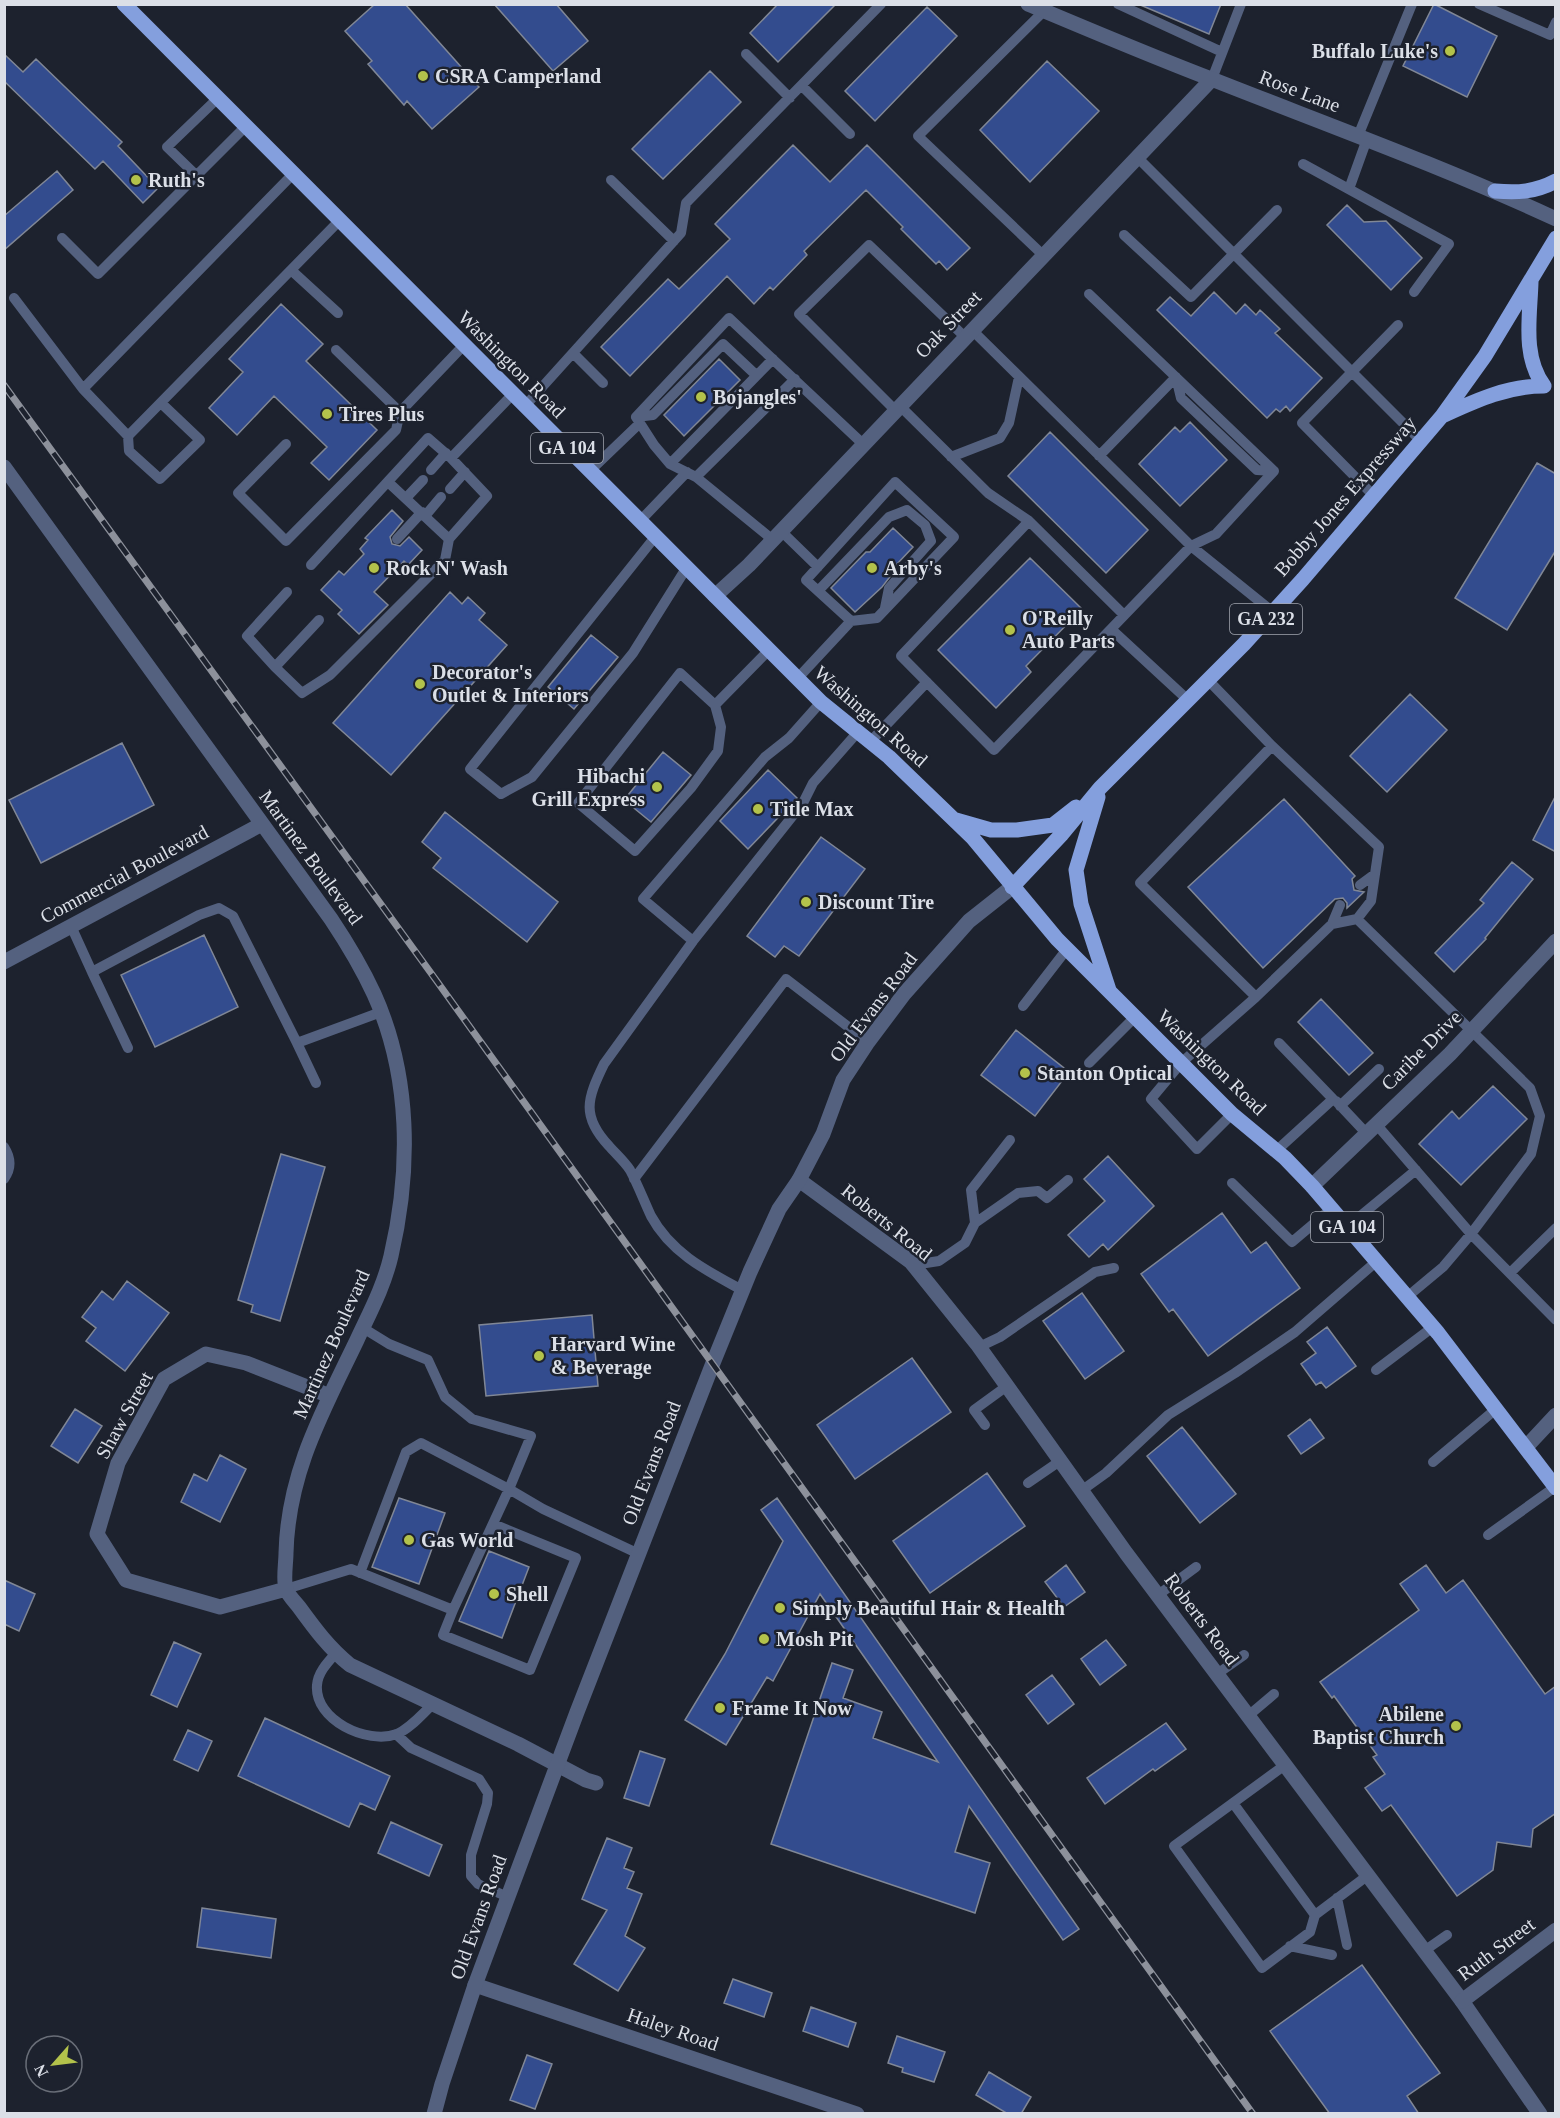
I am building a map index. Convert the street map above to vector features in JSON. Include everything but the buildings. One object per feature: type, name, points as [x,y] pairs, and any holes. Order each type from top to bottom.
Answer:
[{"type":"main road","name":"Washington Road","points":[[124,4],[797,679],[821,702],[889,757],[972,837],[1012,887],[1067,949],[1232,1114],[1276,1151],[1312,1186],[1432,1327],[1555,1487]]},
{"type":"main road","points":[[1495,192],[1519,193],[1556,181]]},
{"type":"main road","name":"Bobby Jones Expressway","points":[[1012,887],[1062,834],[1100,788],[1189,701],[1273,612],[1442,416],[1485,356],[1556,238]]},
{"type":"main road","points":[[1531,279],[1529,350],[1536,375],[1550,389]]},
{"type":"main road","points":[[1442,416],[1496,393],[1528,386],[1550,389]]},
{"type":"main road","points":[[953,819],[991,830],[1017,830],[1053,825],[1100,788]]},
{"type":"main road","points":[[1100,788],[1076,870],[1080,904],[1110,992]]},
{"type":"street","name":"Rose Lane","points":[[1028,4],[1363,138],[1556,219]]},
{"type":"street","name":"Oak Street","points":[[715,596],[777,535],[1212,79]]},
{"type":"street","name":"Martinez Boulevard","points":[[4,466],[348,946],[381,1012],[400,1083],[404,1123],[405,1177],[391,1258],[380,1294],[303,1457],[293,1492],[286,1546],[286,1589]]},
{"type":"street","name":"Commercial Boulevard","points":[[4,962],[262,824]]},
{"type":"street","name":"Old Evans Road","points":[[434,2114],[475,1985],[557,1765],[742,1290],[779,1209],[799,1180],[823,1134],[843,1080],[868,1042],[904,994],[969,921],[1012,887]]},
{"type":"street","name":"Caribe Drive","points":[[1312,1186],[1472,1031],[1556,940]]},
{"type":"street","name":"Roberts Road","points":[[799,1180],[913,1265],[979,1347],[1081,1491],[1462,2001],[1540,2114]]},
{"type":"street","name":"Shaw Street","points":[[286,1589],[220,1606],[126,1580],[97,1534],[118,1463],[164,1379],[206,1354],[246,1363],[330,1396]]},
{"type":"street","points":[[1526,1447],[1556,1415]]},
{"type":"street","points":[[286,1589],[321,1637],[350,1665],[586,1780],[597,1783]]},
{"type":"street","name":"Ruth Street","points":[[1462,2001],[1556,1930]]},
{"type":"street","name":"Haley Road","points":[[475,1985],[857,2114]]},
{"type":"lane","points":[[525,406],[681,233],[686,203],[881,4]]},
{"type":"lane","points":[[1118,4],[1222,52]]},
{"type":"lane","points":[[1212,79],[1241,4]]},
{"type":"lane","points":[[1349,189],[1363,138],[1412,4]]},
{"type":"lane","points":[[1479,4],[1550,34],[1556,22]]},
{"type":"lane","points":[[1043,255],[918,136],[1044,11]]},
{"type":"lane","points":[[746,54],[790,98]]},
{"type":"lane","points":[[802,86],[850,134]]},
{"type":"lane","points":[[197,176],[167,147],[218,98]]},
{"type":"lane","points":[[62,238],[98,274],[246,126]]},
{"type":"lane","points":[[1137,157],[1420,440]]},
{"type":"lane","points":[[1303,164],[1449,244],[1414,292]]},
{"type":"lane","points":[[83,389],[293,174]]},
{"type":"lane","points":[[611,180],[674,241]]},
{"type":"lane","points":[[1124,235],[1191,297],[1277,210]]},
{"type":"lane","points":[[128,436],[340,220]]},
{"type":"lane","points":[[1124,615],[1029,521],[988,493],[799,314],[869,245],[1019,377],[1191,546],[1273,612]]},
{"type":"lane","points":[[291,270],[338,313]]},
{"type":"lane","points":[[1029,521],[900,656],[994,750],[1191,546],[1215,534],[1274,471],[1089,294]]},
{"type":"lane","points":[[14,298],[83,389],[128,436],[129,451],[160,479],[200,440],[161,403]]},
{"type":"lane","points":[[590,471],[729,318],[864,444]]},
{"type":"lane","points":[[1373,495],[1302,423],[1398,325]]},
{"type":"lane","points":[[638,420],[653,415],[723,344],[756,375]]},
{"type":"lane","points":[[286,444],[238,494],[286,541],[396,430],[400,412],[464,345]]},
{"type":"lane","points":[[336,350],[400,412]]},
{"type":"lane","points":[[573,353],[603,383]]},
{"type":"lane","points":[[670,464],[772,359]]},
{"type":"lane","points":[[951,457],[1000,438],[1009,423],[1019,377]]},
{"type":"lane","points":[[1099,456],[1176,377]]},
{"type":"lane","points":[[640,521],[795,380]]},
{"type":"lane","points":[[431,470],[513,394]]},
{"type":"lane","points":[[638,420],[670,464],[692,475],[818,567]]},
{"type":"lane","points":[[287,592],[247,636],[302,693],[330,675],[446,560],[449,539],[487,496],[428,438],[311,565]]},
{"type":"lane","points":[[450,489],[465,472]]},
{"type":"lane","points":[[406,498],[423,480]]},
{"type":"lane","points":[[388,482],[449,539]]},
{"type":"lane","points":[[797,679],[850,621],[877,618],[954,537],[895,482],[806,580],[850,621]]},
{"type":"lane","points":[[397,539],[441,497]]},
{"type":"lane","points":[[819,591],[889,517],[907,510],[925,525],[931,541],[890,588],[885,610]]},
{"type":"lane","points":[[655,537],[470,769],[501,794],[532,777],[633,653],[687,567]]},
{"type":"lane","points":[[275,667],[320,620]]},
{"type":"lane","points":[[1111,629],[1189,701]]},
{"type":"lane","points":[[715,705],[769,650]]},
{"type":"lane","points":[[680,673],[715,705],[721,727],[718,751],[691,788],[635,851],[578,803],[680,673]]},
{"type":"lane","points":[[1208,680],[1272,746],[1378,847],[1371,901],[1357,919],[1332,924]]},
{"type":"lane","points":[[742,1290],[703,1269],[665,1236],[652,1217],[629,1168],[596,1132],[590,1115],[594,1084],[604,1064],[693,941],[803,803],[813,783],[927,682]]},
{"type":"lane","points":[[693,941],[643,899],[765,757],[789,738],[821,702]]},
{"type":"lane","points":[[1256,997],[1140,883],[1272,746]]},
{"type":"lane","points":[[1360,885],[1375,873]]},
{"type":"lane","points":[[1232,1114],[1197,1149],[1151,1099],[1181,1063],[1256,997],[1332,924],[1340,905]]},
{"type":"lane","points":[[92,972],[199,915],[219,908],[233,916],[316,1083]]},
{"type":"lane","points":[[1357,919],[1530,1088],[1540,1116],[1531,1154],[1471,1234],[1443,1267],[1407,1297]]},
{"type":"lane","points":[[71,926],[128,1048]]},
{"type":"lane","points":[[1023,1006],[1067,949]]},
{"type":"lane","points":[[634,1179],[786,979],[868,1042]]},
{"type":"lane","points":[[297,1043],[381,1012]]},
{"type":"lane","points":[[1089,1063],[1135,1017]]},
{"type":"lane","points":[[1279,1043],[1337,1103],[1371,1129],[1416,1170],[1471,1234],[1556,1320]]},
{"type":"lane","points":[[1276,1151],[1379,1070]]},
{"type":"lane","points":[[975,1223],[971,1190],[1010,1140]]},
{"type":"lane","points":[[4,1147],[11,1158],[9,1174],[4,1179]]},
{"type":"lane","points":[[1347,1227],[1416,1170]]},
{"type":"lane","points":[[913,1265],[939,1260],[965,1243],[975,1223],[1018,1193],[1038,1191],[1047,1198],[1068,1180]]},
{"type":"lane","points":[[1232,1183],[1292,1242],[1331,1209]]},
{"type":"lane","points":[[1510,1273],[1556,1228]]},
{"type":"lane","points":[[1081,1491],[1106,1473],[1168,1415],[1295,1332],[1377,1261]]},
{"type":"lane","points":[[979,1347],[1000,1337],[1095,1272],[1114,1268]]},
{"type":"lane","points":[[1376,1370],[1432,1327]]},
{"type":"lane","points":[[363,1328],[389,1344],[428,1360],[445,1397],[472,1419],[531,1436],[443,1635],[530,1670],[576,1558],[493,1524]]},
{"type":"lane","points":[[985,1425],[974,1410],[1006,1386]]},
{"type":"lane","points":[[1433,1462],[1497,1409]]},
{"type":"lane","points":[[360,1573],[406,1452],[422,1443],[543,1509],[639,1554]]},
{"type":"lane","points":[[1028,1482],[1060,1461]]},
{"type":"lane","points":[[1488,1535],[1555,1487]]},
{"type":"lane","points":[[1158,1595],[1196,1567]]},
{"type":"lane","points":[[286,1589],[351,1569],[453,1610]]},
{"type":"lane","points":[[336,1653],[320,1672],[317,1685],[319,1699],[346,1729],[363,1735],[380,1737],[396,1734],[408,1727],[433,1704]]},
{"type":"lane","points":[[1217,1674],[1244,1655]]},
{"type":"lane","points":[[1248,1716],[1274,1694]]},
{"type":"lane","points":[[396,1734],[411,1748],[470,1774],[484,1784],[488,1793],[487,1803],[471,1855],[471,1876],[478,1884],[508,1897]]},
{"type":"lane","points":[[1285,1765],[1174,1846],[1262,1968],[1310,1932],[1315,1915],[1367,1876]]},
{"type":"lane","points":[[1233,1803],[1315,1915]]},
{"type":"lane","points":[[1337,1898],[1347,1945]]},
{"type":"lane","points":[[1424,1951],[1447,1935]]},
{"type":"lane","points":[[1290,1946],[1332,1955]]},
{"type":"railway","points":[[4,385],[1253,2114]]},
{"type":"place","name":"Buffalo Luke's","points":[[1450,51]]},
{"type":"place","name":"CSRA Camperland","points":[[423,76]]},
{"type":"place","name":"Ruth's","points":[[136,180]]},
{"type":"place","name":"Bojangles'","points":[[701,397]]},
{"type":"place","name":"Tires Plus","points":[[327,414]]},
{"type":"place","name":"Rock N' Wash","points":[[374,568]]},
{"type":"place","name":"Arby's","points":[[872,568]]},
{"type":"place","name":"O'Reilly Auto Parts","points":[[1010,630]]},
{"type":"place","name":"Decorator's Outlet & Interiors","points":[[420,684]]},
{"type":"place","name":"Hibachi Grill Express","points":[[657,787]]},
{"type":"place","name":"Title Max","points":[[758,809]]},
{"type":"place","name":"Discount Tire","points":[[806,902]]},
{"type":"place","name":"Stanton Optical","points":[[1025,1073]]},
{"type":"place","name":"Harvard Wine & Beverage","points":[[539,1356]]},
{"type":"place","name":"Gas World","points":[[409,1540]]},
{"type":"place","name":"Shell","points":[[494,1594]]},
{"type":"place","name":"Simply Beautiful Hair & Health","points":[[780,1608]]},
{"type":"place","name":"Mosh Pit","points":[[764,1639]]},
{"type":"place","name":"Frame It Now","points":[[720,1708]]},
{"type":"place","name":"Abilene Baptist Church","points":[[1456,1726]]}]
